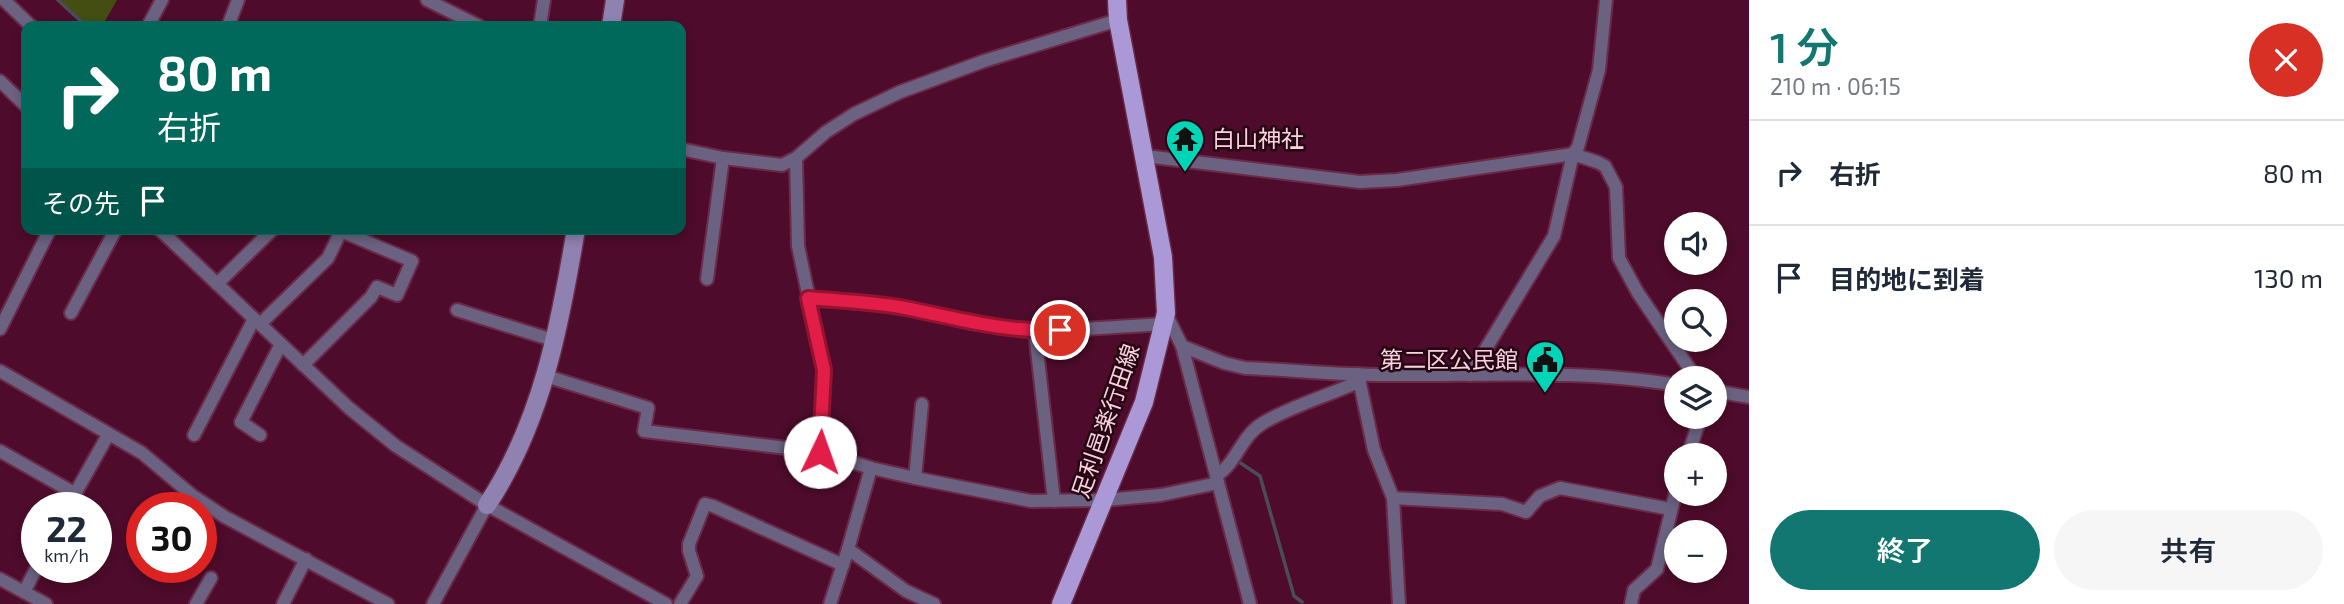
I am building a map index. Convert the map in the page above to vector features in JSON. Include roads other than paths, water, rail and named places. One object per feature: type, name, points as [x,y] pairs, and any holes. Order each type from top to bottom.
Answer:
[{"type":"main road","name":"足利邑楽行田線","points":[[1061,604],[1144,402],[1165,319],[1163,257],[1118,20],[1117,0]]},
{"type":"street","points":[[4,0],[26,21]]},
{"type":"street","points":[[151,21],[162,0]]},
{"type":"street","points":[[230,21],[237,0]]},
{"type":"street","points":[[428,0],[469,21]]},
{"type":"street","points":[[541,21],[544,0]]},
{"type":"street","points":[[612,21],[615,0]]},
{"type":"street","points":[[1470,375],[1554,236],[1573,154],[1578,147],[1599,70],[1606,0]]},
{"type":"street","points":[[686,150],[723,158],[782,165],[796,158],[826,132],[854,114],[900,92],[984,61],[1118,20]]},
{"type":"street","points":[[0,81],[21,101]]},
{"type":"street","points":[[1145,156],[1360,183],[1573,154],[1597,162],[1605,166],[1616,187],[1619,258],[1638,293],[1688,366]]},
{"type":"street","points":[[707,279],[723,158]]},
{"type":"street","points":[[796,158],[798,246],[824,370],[820,452]]},
{"type":"street","points":[[0,329],[47,235]]},
{"type":"street","points":[[71,313],[113,235]]},
{"type":"street","points":[[165,235],[349,408],[396,446],[486,505],[666,604]]},
{"type":"street","points":[[217,284],[267,235]]},
{"type":"street","points":[[194,435],[257,321],[328,258],[339,235]]},
{"type":"street","points":[[303,365],[372,297],[377,287],[397,295],[412,261],[350,235]]},
{"type":"street","points":[[433,604],[522,439],[556,341],[575,235]]},
{"type":"street","points":[[808,298],[903,307],[971,323],[1035,332],[1165,319],[1182,346],[1250,604]]},
{"type":"street","points":[[457,310],[556,341]]},
{"type":"street","points":[[1035,332],[1054,501]]},
{"type":"street","points":[[260,435],[240,422],[281,344]]},
{"type":"street","points":[[1182,346],[1224,363],[1245,368],[1359,377],[1555,374],[1635,378],[1664,383]]},
{"type":"street","points":[[0,371],[142,453],[193,496],[225,517],[388,604]]},
{"type":"street","points":[[546,376],[648,408],[645,431],[820,452],[915,478],[1017,499],[1054,501],[1161,495],[1217,479],[1227,469],[1244,439],[1262,423],[1359,377]]},
{"type":"street","points":[[1359,377],[1374,450],[1393,498],[1399,604]]},
{"type":"street","points":[[1727,393],[1749,397]]},
{"type":"street","points":[[915,478],[922,404]]},
{"type":"street","points":[[75,492],[108,435]]},
{"type":"street","points":[[0,451],[71,492]]},
{"type":"street","points":[[830,604],[871,468]]},
{"type":"street","points":[[1393,498],[1502,505],[1526,513],[1539,496],[1560,488],[1670,509]]},
{"type":"street","points":[[680,604],[697,576],[689,544],[705,504],[843,565]]},
{"type":"street","points":[[1631,604],[1634,590],[1657,569],[1671,506]]},
{"type":"street","points":[[848,550],[906,591],[934,604]]},
{"type":"street","points":[[283,604],[306,559]]},
{"type":"street","points":[[0,579],[47,604]]},
{"type":"street","points":[[24,592],[29,583]]},
{"type":"street","points":[[196,604],[208,583]]},
{"type":"waterway","points":[[58,0],[81,21]]},
{"type":"waterway","points":[[1239,462],[1260,476],[1294,596],[1302,602]]},
{"type":"place","name":"白山神社","points":[[1185,173]]},
{"type":"place","name":"第二区公民館","points":[[1545,394]]}]
